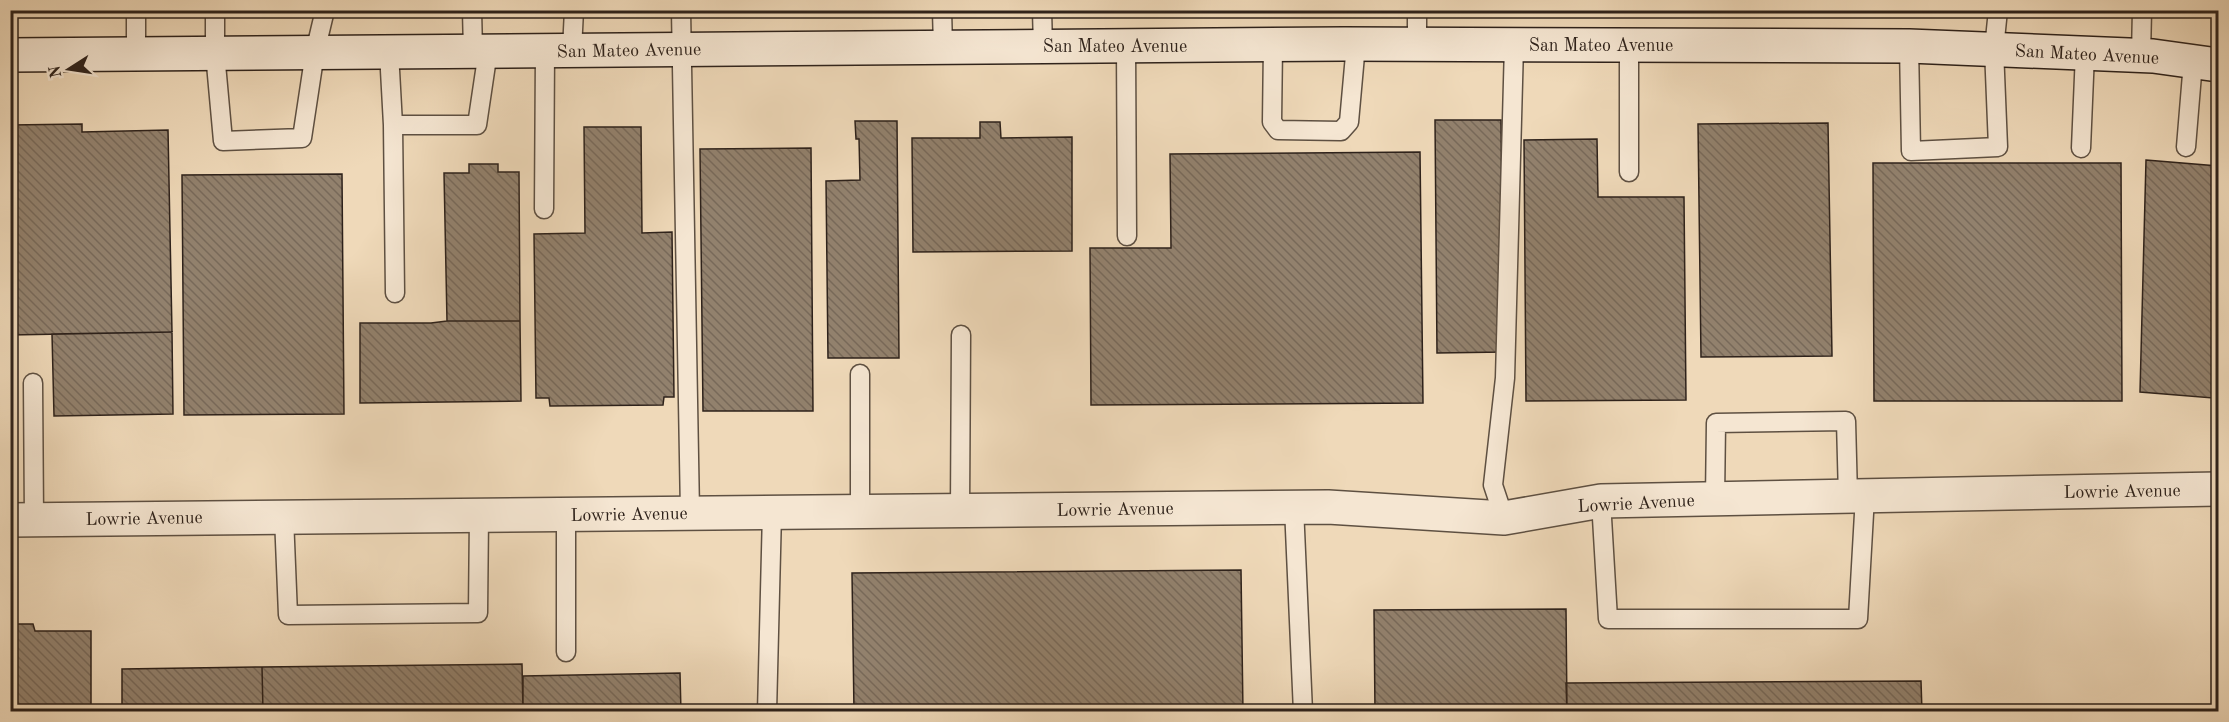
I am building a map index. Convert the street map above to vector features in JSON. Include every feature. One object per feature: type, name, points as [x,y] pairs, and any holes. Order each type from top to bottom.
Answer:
[{"type":"main road","name":"San Mateo Avenue","points":[[10,55],[1356,44],[1909,46],[2141,55],[2206,64]]},
{"type":"main road","name":"Lowrie Avenue","points":[[22,520],[1294,507],[1504,518],[1601,501],[1857,496],[2215,482]]},
{"type":"lane","points":[[136,10],[136,54]]},
{"type":"lane","points":[[215,10],[215,53],[223,141],[302,138],[315,52],[325,10]]},
{"type":"lane","points":[[393,125],[477,124],[480,51],[472,10]]},
{"type":"lane","points":[[544,209],[559,50],[574,10]]},
{"type":"lane","points":[[681,10],[690,513]]},
{"type":"lane","points":[[942,10],[944,48]]},
{"type":"lane","points":[[1042,10],[1043,47]]},
{"type":"lane","points":[[1417,10],[1417,44]]},
{"type":"lane","points":[[1909,46],[1911,151],[1998,147],[1994,49],[1998,10]]},
{"type":"lane","points":[[2141,55],[2142,10]]},
{"type":"lane","points":[[1273,45],[1272,122],[1275,128],[1278,130],[1341,131],[1349,122],[1356,44]]},
{"type":"lane","points":[[1504,518],[1493,485],[1505,378],[1514,45]]},
{"type":"lane","points":[[1629,45],[1629,172]]},
{"type":"lane","points":[[1126,46],[1127,236]]},
{"type":"lane","points":[[389,51],[393,125],[395,293]]},
{"type":"lane","points":[[2081,148],[2085,53]]},
{"type":"lane","points":[[2186,147],[2206,64]]},
{"type":"lane","points":[[960,510],[961,334]]},
{"type":"lane","points":[[860,374],[860,511]]},
{"type":"lane","points":[[22,520],[33,383]]},
{"type":"lane","points":[[1601,501],[1608,619],[1858,619],[1857,496],[1846,421],[1716,423],[1715,499]]},
{"type":"lane","points":[[1294,507],[1303,711]]},
{"type":"lane","points":[[767,711],[772,512]]},
{"type":"lane","points":[[566,514],[566,652]]},
{"type":"lane","points":[[284,517],[288,615],[478,613],[479,515]]},
{"type":"building","points":[[1435,120],[1501,120],[1504,352],[1437,353]]},
{"type":"building","points":[[855,121],[897,121],[899,358],[828,358],[826,181],[860,180],[859,139],[856,139]]},
{"type":"building","points":[[980,122],[1000,122],[1001,138],[1072,137],[1072,251],[913,252],[912,138],[980,138]]},
{"type":"building","points":[[1828,123],[1832,356],[1701,357],[1698,124]]},
{"type":"building","points":[[82,124],[82,132],[168,130],[172,332],[10,335],[10,125]]},
{"type":"building","points":[[584,127],[641,127],[642,233],[672,232],[674,397],[664,397],[663,405],[550,406],[549,398],[536,398],[534,234],[585,233]]},
{"type":"building","points":[[1597,139],[1598,197],[1684,197],[1686,400],[1526,401],[1524,140]]},
{"type":"building","points":[[811,148],[813,411],[703,411],[700,149]]},
{"type":"building","points":[[1420,152],[1423,403],[1091,405],[1090,248],[1171,248],[1170,154]]},
{"type":"building","points":[[2146,160],[2218,166],[2218,336],[2213,398],[2140,392]]},
{"type":"building","points":[[1873,163],[2121,163],[2122,401],[1874,401]]},
{"type":"building","points":[[469,164],[498,164],[498,172],[519,172],[520,321],[447,321],[444,173],[469,173]]},
{"type":"building","points":[[342,174],[344,414],[184,415],[182,175]]},
{"type":"building","points":[[520,321],[521,401],[360,403],[360,323]]},
{"type":"building","points":[[172,332],[173,414],[54,416],[52,334]]},
{"type":"building","points":[[1241,570],[1243,712],[854,712],[852,573]]},
{"type":"building","points":[[1566,609],[1567,712],[1375,712],[1374,610]]},
{"type":"building","points":[[10,624],[33,624],[35,631],[91,631],[91,706],[98,707],[98,712],[10,712]]},
{"type":"building","points":[[522,664],[523,712],[263,712],[262,667]]},
{"type":"building","points":[[262,667],[263,712],[122,712],[122,669]]},
{"type":"building","points":[[680,673],[681,712],[523,712],[523,676]]},
{"type":"building","points":[[1921,681],[1922,712],[1567,712],[1566,683]]}]
